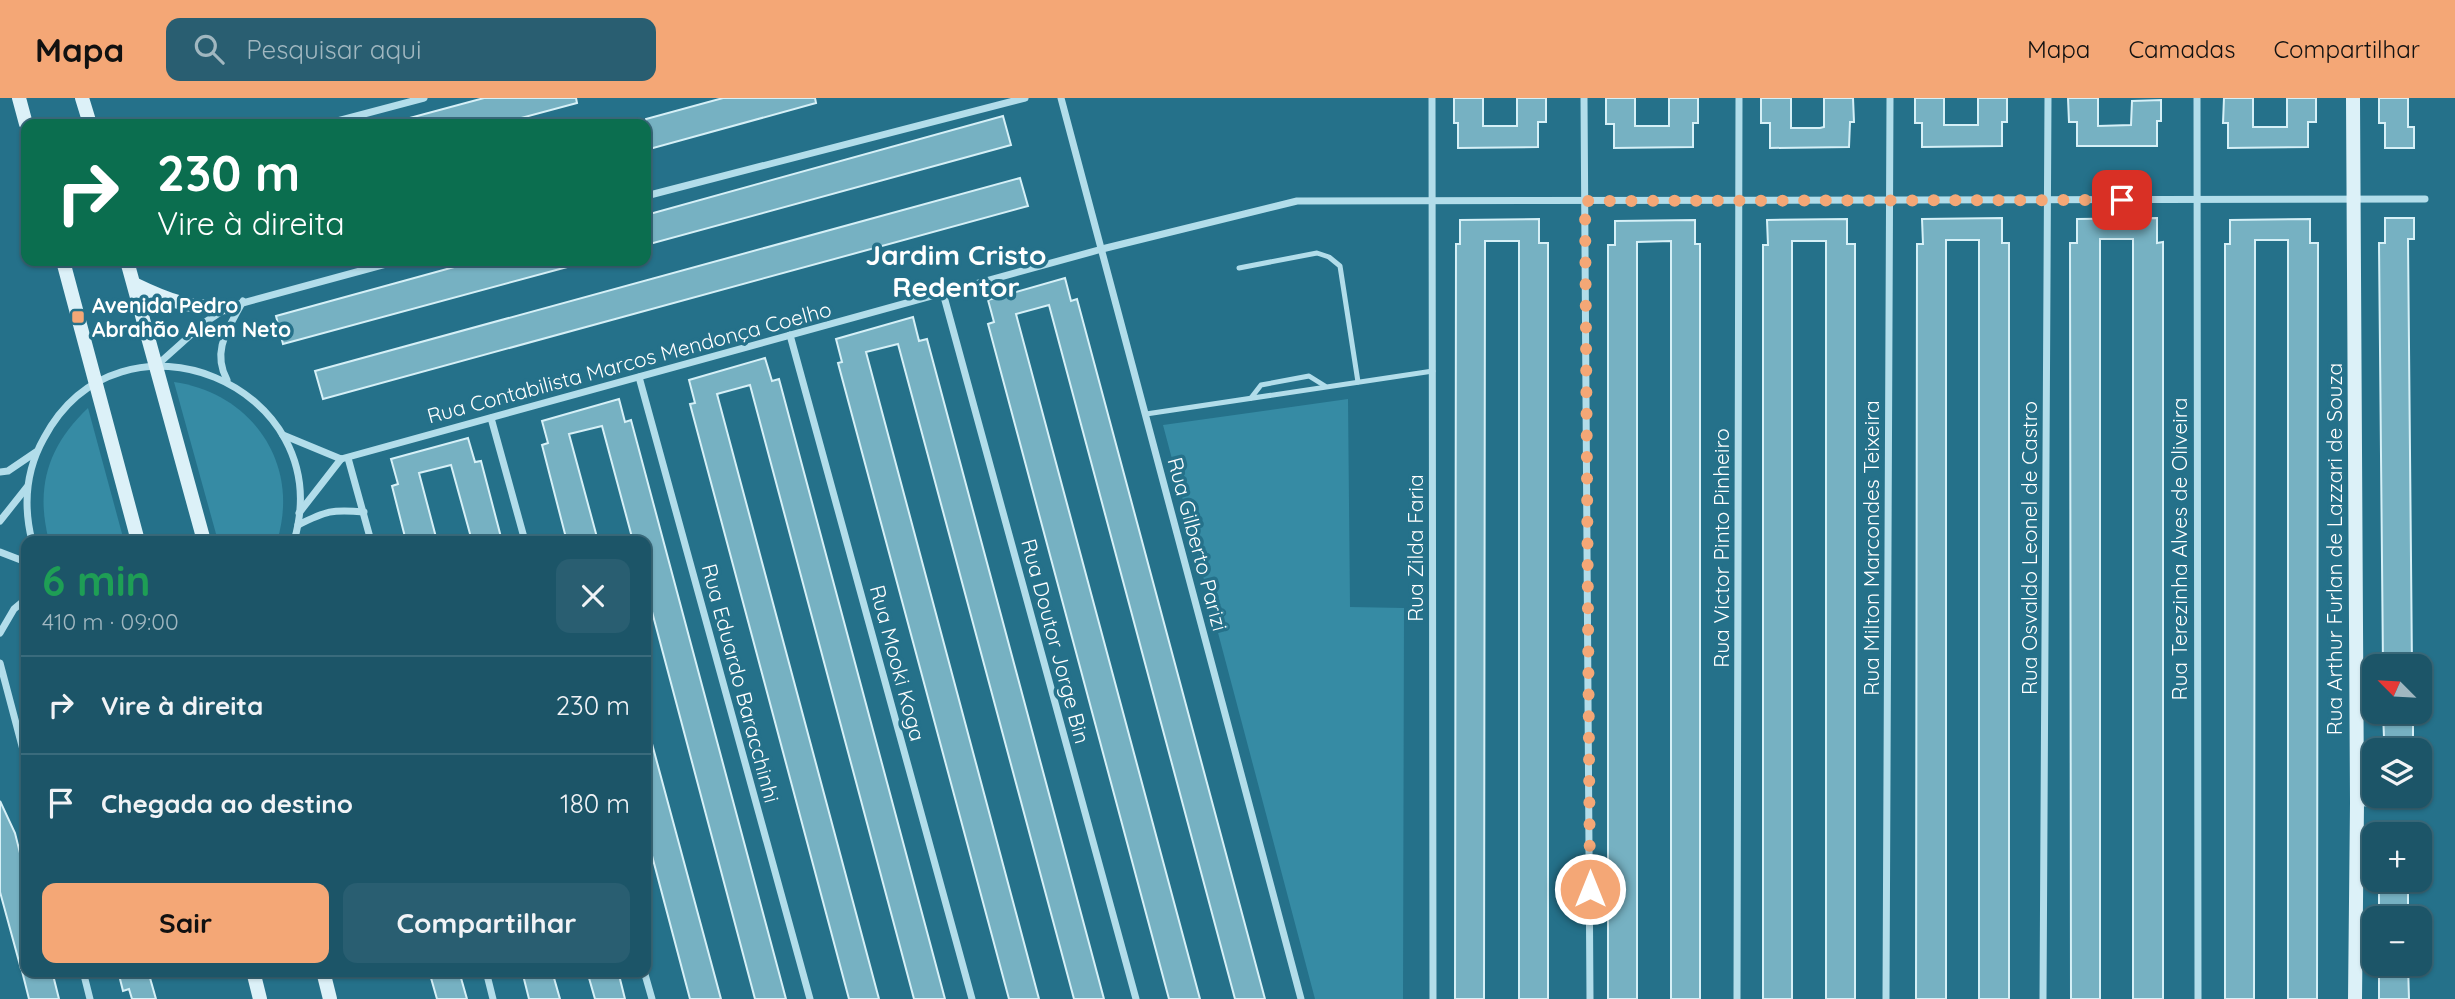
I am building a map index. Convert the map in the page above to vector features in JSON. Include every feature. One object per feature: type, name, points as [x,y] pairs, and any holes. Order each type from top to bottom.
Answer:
[{"type":"street","points":[[19,98],[25,119]]},
{"type":"street","points":[[82,98],[88,119]]},
{"type":"street","points":[[345,119],[424,98]]},
{"type":"street","points":[[651,195],[1026,98]]},
{"type":"street","name":"Rua Gilberto Parizi","points":[[1061,98],[1301,999]]},
{"type":"street","name":"Rua Zilda Faria","points":[[1432,98],[1433,999]]},
{"type":"street","points":[[1584,98],[1590,999]]},
{"type":"street","name":"Rua Victor Pinto Pinheiro","points":[[1737,999],[1739,98]]},
{"type":"street","name":"Rua Milton Marcondes Teixeira","points":[[1886,999],[1890,98]]},
{"type":"street","name":"Rua Osvaldo Leonel de Castro","points":[[2043,999],[2048,98]]},
{"type":"street","name":"Rua Terezinha Alves de Oliveira","points":[[2197,98],[2198,999]]},
{"type":"street","name":"Rua Arthur Furlan de Lazzari de Souza","points":[[2353,98],[2357,803],[2355,999]]},
{"type":"street","name":"Rua Contabilista Marcos Mendonça Coelho","points":[[345,459],[1102,249],[1297,201],[2425,199]]},
{"type":"street","points":[[64,266],[137,536]]},
{"type":"street","points":[[129,266],[203,536]]},
{"type":"street","points":[[156,366],[204,323],[228,307],[378,266]]},
{"type":"street","points":[[134,284],[169,302],[208,308],[228,307]]},
{"type":"street","name":"Rua Doutor Jorge Bin","points":[[943,293],[1136,999]]},
{"type":"street","points":[[227,381],[220,367],[220,356],[225,337],[244,301]]},
{"type":"street","name":"Rua Mooki Koga","points":[[790,335],[972,999]]},
{"type":"street","points":[[31,536],[26,508],[27,486],[36,452],[50,427],[63,410],[96,383],[132,369],[156,366],[191,368],[227,381],[259,404],[282,435],[296,472],[300,492],[295,536]]},
{"type":"street","name":"Rua Eduardo Baracchinhi","points":[[639,377],[810,999]]},
{"type":"street","points":[[491,418],[523,536]]},
{"type":"street","points":[[282,435],[345,459]]},
{"type":"street","points":[[0,472],[8,471],[36,452]]},
{"type":"street","points":[[345,459],[370,536]]},
{"type":"street","points":[[299,513],[345,459]]},
{"type":"street","points":[[0,521],[27,486]]},
{"type":"street","points":[[298,525],[325,512],[363,512]]},
{"type":"street","points":[[0,552],[21,560]]},
{"type":"street","points":[[0,633],[14,609],[21,603]]},
{"type":"street","points":[[0,663],[21,742]]},
{"type":"street","points":[[2357,803],[2362,803]]},
{"type":"street","points":[[84,977],[90,999]]},
{"type":"street","points":[[254,977],[260,999]]},
{"type":"street","points":[[324,977],[330,999]]},
{"type":"street","points":[[488,977],[493,999]]},
{"type":"street","points":[[646,977],[652,999]]},
{"type":"lane","points":[[1238,268],[1317,253],[1329,257],[1340,266],[1358,382]]},
{"type":"lane","points":[[1146,414],[1433,371]]},
{"type":"lane","points":[[1251,398],[1261,386],[1309,376],[1326,387]]},
{"type":"shaded area","points":[[174,382],[202,389],[226,401],[247,417],[264,437],[276,460],[282,485],[283,513],[278,536],[217,536]]},
{"type":"shaded area","points":[[1348,399],[1350,607],[1404,608],[1403,999],[1315,999],[1163,425]]},
{"type":"shaded area","points":[[88,408],[123,536],[48,536],[44,503],[48,468],[63,437]]},
{"type":"building","points":[[484,98],[576,98],[577,103],[518,119],[406,119]]},
{"type":"building","points":[[723,98],[815,98],[816,103],[651,149],[651,119],[646,119]]},
{"type":"building","points":[[1454,98],[1483,98],[1483,126],[1517,126],[1517,98],[1546,98],[1546,122],[1538,122],[1538,147],[1458,148]]},
{"type":"building","points":[[1606,98],[1635,98],[1635,126],[1669,126],[1669,98],[1698,98],[1698,123],[1693,123],[1693,147],[1614,148],[1614,124],[1606,124]]},
{"type":"building","points":[[1761,98],[1791,98],[1791,128],[1820,128],[1824,127],[1824,98],[1853,98],[1854,122],[1850,122],[1849,147],[1770,148],[1770,123],[1761,123]]},
{"type":"building","points":[[1915,98],[1944,98],[1944,125],[1978,125],[1978,98],[2007,98],[2007,122],[2002,122],[2002,146],[1922,147],[1922,123],[1915,123]]},
{"type":"building","points":[[2068,98],[2098,98],[2098,126],[2131,125],[2132,101],[2161,100],[2161,121],[2157,121],[2157,146],[2077,146],[2077,122],[2069,122]]},
{"type":"building","points":[[2224,98],[2253,98],[2253,127],[2287,127],[2287,98],[2316,98],[2316,122],[2308,122],[2308,147],[2228,148],[2228,123],[2223,123]]},
{"type":"building","points":[[2379,98],[2408,98],[2408,127],[2414,127],[2414,148],[2385,148],[2385,123],[2379,123]]},
{"type":"building","points":[[1003,116],[1011,145],[651,244],[651,214]]},
{"type":"building","points":[[1020,178],[1028,206],[323,399],[315,371]]},
{"type":"building","points":[[2002,218],[2002,243],[2009,243],[2009,999],[1979,999],[1979,240],[1946,240],[1946,999],[1916,999],[1917,244],[1923,244],[1922,219]]},
{"type":"building","points":[[2157,218],[2157,243],[2163,242],[2163,999],[2133,999],[2133,239],[2100,239],[2100,999],[2071,999],[2070,243],[2077,243],[2077,219]]},
{"type":"building","points":[[2385,218],[2414,218],[2414,239],[2408,239],[2412,654],[2383,654],[2379,243],[2385,243]]},
{"type":"building","points":[[1539,219],[1539,243],[1548,243],[1548,999],[1519,999],[1519,241],[1485,241],[1484,999],[1455,999],[1456,244],[1460,244],[1460,220]]},
{"type":"building","points":[[1847,219],[1847,244],[1855,244],[1855,999],[1826,999],[1826,241],[1792,241],[1792,999],[1763,999],[1763,245],[1768,245],[1767,220]]},
{"type":"building","points":[[2310,219],[2310,243],[2318,243],[2317,999],[2288,999],[2288,240],[2255,240],[2254,999],[2225,999],[2225,244],[2230,244],[2230,220]]},
{"type":"building","points":[[1695,220],[1695,244],[1700,244],[1700,999],[1671,999],[1671,241],[1637,242],[1637,999],[1608,999],[1608,245],[1615,245],[1615,221]]},
{"type":"building","points":[[458,266],[571,266],[283,344],[276,316]]},
{"type":"building","points":[[1065,278],[1071,301],[1077,299],[1265,999],[1235,999],[1049,305],[1016,314],[1200,999],[1169,999],[988,324],[994,322],[988,300]]},
{"type":"building","points":[[913,317],[919,341],[927,339],[1104,999],[1074,999],[898,344],[866,352],[1039,999],[1009,999],[838,363],[842,362],[836,339]]},
{"type":"building","points":[[765,358],[772,381],[779,379],[945,999],[914,999],[750,385],[717,394],[879,999],[849,999],[690,404],[695,403],[689,380]]},
{"type":"building","points":[[619,399],[625,422],[631,420],[786,999],[755,999],[651,608],[651,536],[632,536],[602,426],[569,434],[597,536],[566,536],[542,445],[548,443],[542,421]]},
{"type":"building","points":[[468,438],[475,462],[481,461],[501,536],[471,536],[451,465],[419,473],[436,536],[405,536],[392,486],[398,484],[391,459]]},
{"type":"building","points":[[2383,724],[2413,724],[2413,738],[2384,738]]},
{"type":"building","points":[[651,740],[721,999],[690,999],[651,852]]},
{"type":"building","points":[[0,801],[15,833],[21,857],[21,969],[0,892]]},
{"type":"building","points":[[2379,892],[2408,892],[2408,906],[2379,906]]},
{"type":"building","points":[[2379,976],[2408,976],[2409,999],[2379,999]]},
{"type":"building","points":[[24,977],[54,977],[59,999],[29,999]]},
{"type":"building","points":[[120,977],[150,977],[156,999],[132,999],[129,989],[123,991]]},
{"type":"building","points":[[431,977],[461,977],[467,999],[437,999]]},
{"type":"building","points":[[524,977],[554,977],[560,999],[529,999]]},
{"type":"building","points":[[589,977],[620,977],[625,999],[595,999]]},
{"type":"place","name":"Avenida Pedro Abrahão Alem Neto","points":[[78,317]]},
{"type":"district","name":"Jardim Cristo Redentor","points":[[956,270]]},
{"type":"route","points":[[1590,889],[1585,201],[2122,200]]}]
